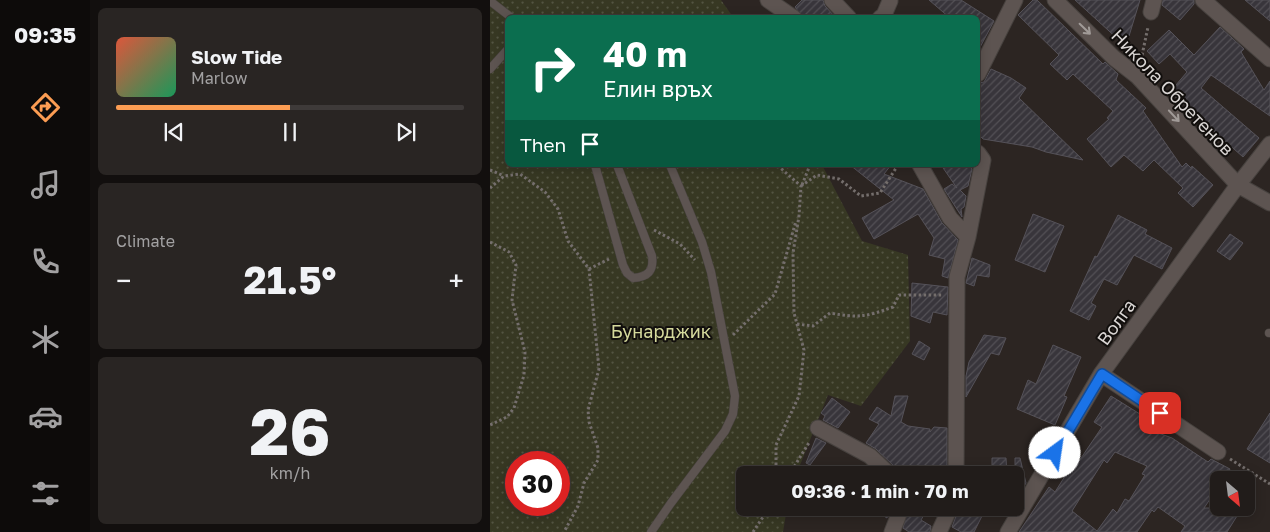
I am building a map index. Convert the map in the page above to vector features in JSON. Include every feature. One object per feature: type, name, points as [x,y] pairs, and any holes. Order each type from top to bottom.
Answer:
[{"type":"street","points":[[768,0],[790,15]]},
{"type":"street","points":[[832,0],[846,15]]},
{"type":"street","points":[[884,15],[890,0]]},
{"type":"street","points":[[890,0],[892,15]]},
{"type":"street","points":[[980,70],[1015,0]]},
{"type":"street","name":"Никола Обретенов","points":[[1055,0],[1114,58],[1138,76],[1238,185],[1270,203]]},
{"type":"street","points":[[1203,0],[1270,60]]},
{"type":"street","name":"Волга","points":[[1008,532],[1102,374],[1238,185],[1270,144]]},
{"type":"street","points":[[921,167],[950,218],[968,237]]},
{"type":"street","points":[[956,466],[957,277],[968,237],[978,167]]},
{"type":"street","points":[[1102,374],[1218,452]]},
{"type":"street","points":[[818,428],[870,456],[881,466]]},
{"type":"street","points":[[892,532],[898,516]]},
{"type":"street","points":[[939,532],[946,516]]},
{"type":"lane","points":[[490,1],[508,15]]},
{"type":"lane","points":[[492,65],[505,52]]},
{"type":"lane","points":[[596,167],[619,254],[627,273],[633,278],[642,278],[650,273],[653,266],[644,232],[619,176],[617,167]]},
{"type":"lane","points":[[652,532],[670,503],[725,431],[733,414],[735,396],[711,272],[702,242],[671,167]]},
{"type":"path","points":[[1138,76],[1153,6]]},
{"type":"path","points":[[779,167],[801,186]]},
{"type":"path","points":[[776,466],[776,446],[799,396],[804,350],[794,313],[793,253],[801,186],[809,167]]},
{"type":"path","points":[[801,186],[817,174],[839,179],[862,196],[880,193],[897,167]]},
{"type":"path","points":[[490,170],[504,176],[520,174],[545,192],[558,209],[568,241],[589,269],[599,370],[588,410],[589,422],[598,448],[598,460],[584,483],[578,506],[564,532]]},
{"type":"path","points":[[490,188],[504,176]]},
{"type":"path","points":[[723,341],[738,332],[775,294],[786,250],[799,214]]},
{"type":"path","points":[[644,232],[654,230],[680,244],[697,263],[711,272]]},
{"type":"path","points":[[490,242],[509,252],[516,264],[512,300],[525,352],[524,375],[514,408],[507,417],[490,425]]},
{"type":"path","points":[[589,269],[619,254]]},
{"type":"path","points":[[797,324],[813,326],[830,313],[854,318],[872,315],[893,307],[900,294],[956,295]]},
{"type":"path","points":[[795,466],[818,428]]},
{"type":"path","points":[[1218,452],[1270,484]]},
{"type":"path","points":[[753,532],[764,516]]},
{"type":"green space","name":"Бунарджик","points":[[490,0],[721,0],[732,15],[505,15],[505,167],[823,167],[862,241],[908,255],[910,341],[861,406],[828,395],[800,466],[736,466],[736,516],[786,516],[783,532],[490,532]]},
{"type":"building","points":[[802,0],[823,0],[825,6],[833,15],[801,15],[795,7]]},
{"type":"building","points":[[929,0],[961,0],[994,21],[980,47],[980,15],[946,15]]},
{"type":"building","points":[[1033,0],[1037,0],[1103,64],[1105,62],[1118,74],[1116,80],[1146,108],[1143,111],[1182,167],[1186,163],[1191,168],[1192,166],[1213,185],[1193,207],[1178,193],[1183,188],[1154,160],[1143,171],[1124,155],[1111,167],[1087,139],[1109,119],[1107,118],[1113,111],[1073,74],[1067,80],[1050,64],[1059,55],[1018,15]]},
{"type":"building","points":[[1075,0],[1140,0],[1129,36],[1120,41]]},
{"type":"building","points":[[1163,0],[1194,0],[1194,4],[1180,20],[1162,5]]},
{"type":"building","points":[[1245,0],[1270,0],[1270,21]]},
{"type":"building","points":[[1220,27],[1244,49],[1241,52],[1264,90],[1270,81],[1270,116],[1211,75],[1201,88],[1259,138],[1243,157],[1170,92],[1187,72],[1170,54],[1159,64],[1147,51],[1169,30],[1194,55]]},
{"type":"building","points":[[991,69],[1011,78],[1026,88],[1019,98],[1083,160],[1032,147],[983,139],[980,136],[980,83],[984,82]]},
{"type":"building","points":[[853,167],[889,167],[884,174],[923,189],[942,223],[958,240],[948,278],[942,276],[945,259],[929,255],[934,238],[918,214],[874,239],[862,218],[894,200]]},
{"type":"building","points":[[942,167],[970,167],[972,169],[968,186],[960,190],[966,196],[964,207],[961,209],[962,217],[944,189],[952,184],[957,188]]},
{"type":"building","points":[[1033,214],[1064,226],[1045,272],[1015,260]]},
{"type":"building","points":[[1118,215],[1147,230],[1145,234],[1172,248],[1162,269],[1134,255],[1117,285],[1104,279],[1091,303],[1096,306],[1089,320],[1070,311],[1095,256],[1097,257]]},
{"type":"building","points":[[1230,234],[1243,243],[1230,260],[1217,251]]},
{"type":"building","points":[[972,258],[990,265],[989,277],[977,275],[974,286],[966,283]]},
{"type":"building","points":[[912,283],[948,287],[947,315],[933,312],[930,323],[911,316]]},
{"type":"building","points":[[984,335],[1006,338],[999,355],[991,353],[966,397],[966,376],[969,362]]},
{"type":"building","points":[[919,341],[930,348],[924,360],[912,354]]},
{"type":"building","points":[[1053,345],[1081,357],[1064,396],[1067,397],[1055,425],[1017,409],[1028,380],[1036,384]]},
{"type":"building","points":[[895,396],[908,396],[901,422],[908,426],[930,429],[930,432],[934,427],[947,428],[947,466],[894,466],[876,449],[866,443],[879,424],[869,419],[877,407],[891,416]]},
{"type":"building","points":[[1111,396],[1148,419],[1142,427],[1172,438],[1208,462],[1211,459],[1230,469],[1229,471],[1210,471],[1210,499],[1204,508],[1210,508],[1210,516],[1237,516],[1227,532],[1181,532],[1185,526],[1158,507],[1154,512],[1152,510],[1137,532],[1019,532],[1049,487],[1055,492],[1072,465],[1075,467],[1102,427],[1094,422]],"holes":[[[1115,452],[1147,466],[1142,474],[1145,475],[1129,501],[1125,499],[1117,513],[1113,509],[1097,531],[1072,511],[1104,460],[1107,463]]]},
{"type":"building","points":[[832,398],[850,412],[838,428],[823,420],[825,416],[821,413]]},
{"type":"building","points":[[1270,413],[1270,463],[1247,449]]},
{"type":"building","points":[[816,438],[826,443],[810,465],[806,463]]},
{"type":"building","points":[[992,458],[1006,458],[1006,466],[992,466]]},
{"type":"building","points":[[1015,458],[1020,458],[1022,466],[1015,466]]},
{"type":"building","points":[[906,516],[923,516],[921,520],[931,526],[930,532],[909,532],[903,528]]},
{"type":"building","points":[[956,516],[982,516],[974,532],[961,532],[952,527]]},
{"type":"route","points":[[1055,453],[1102,374],[1160,413]]}]
